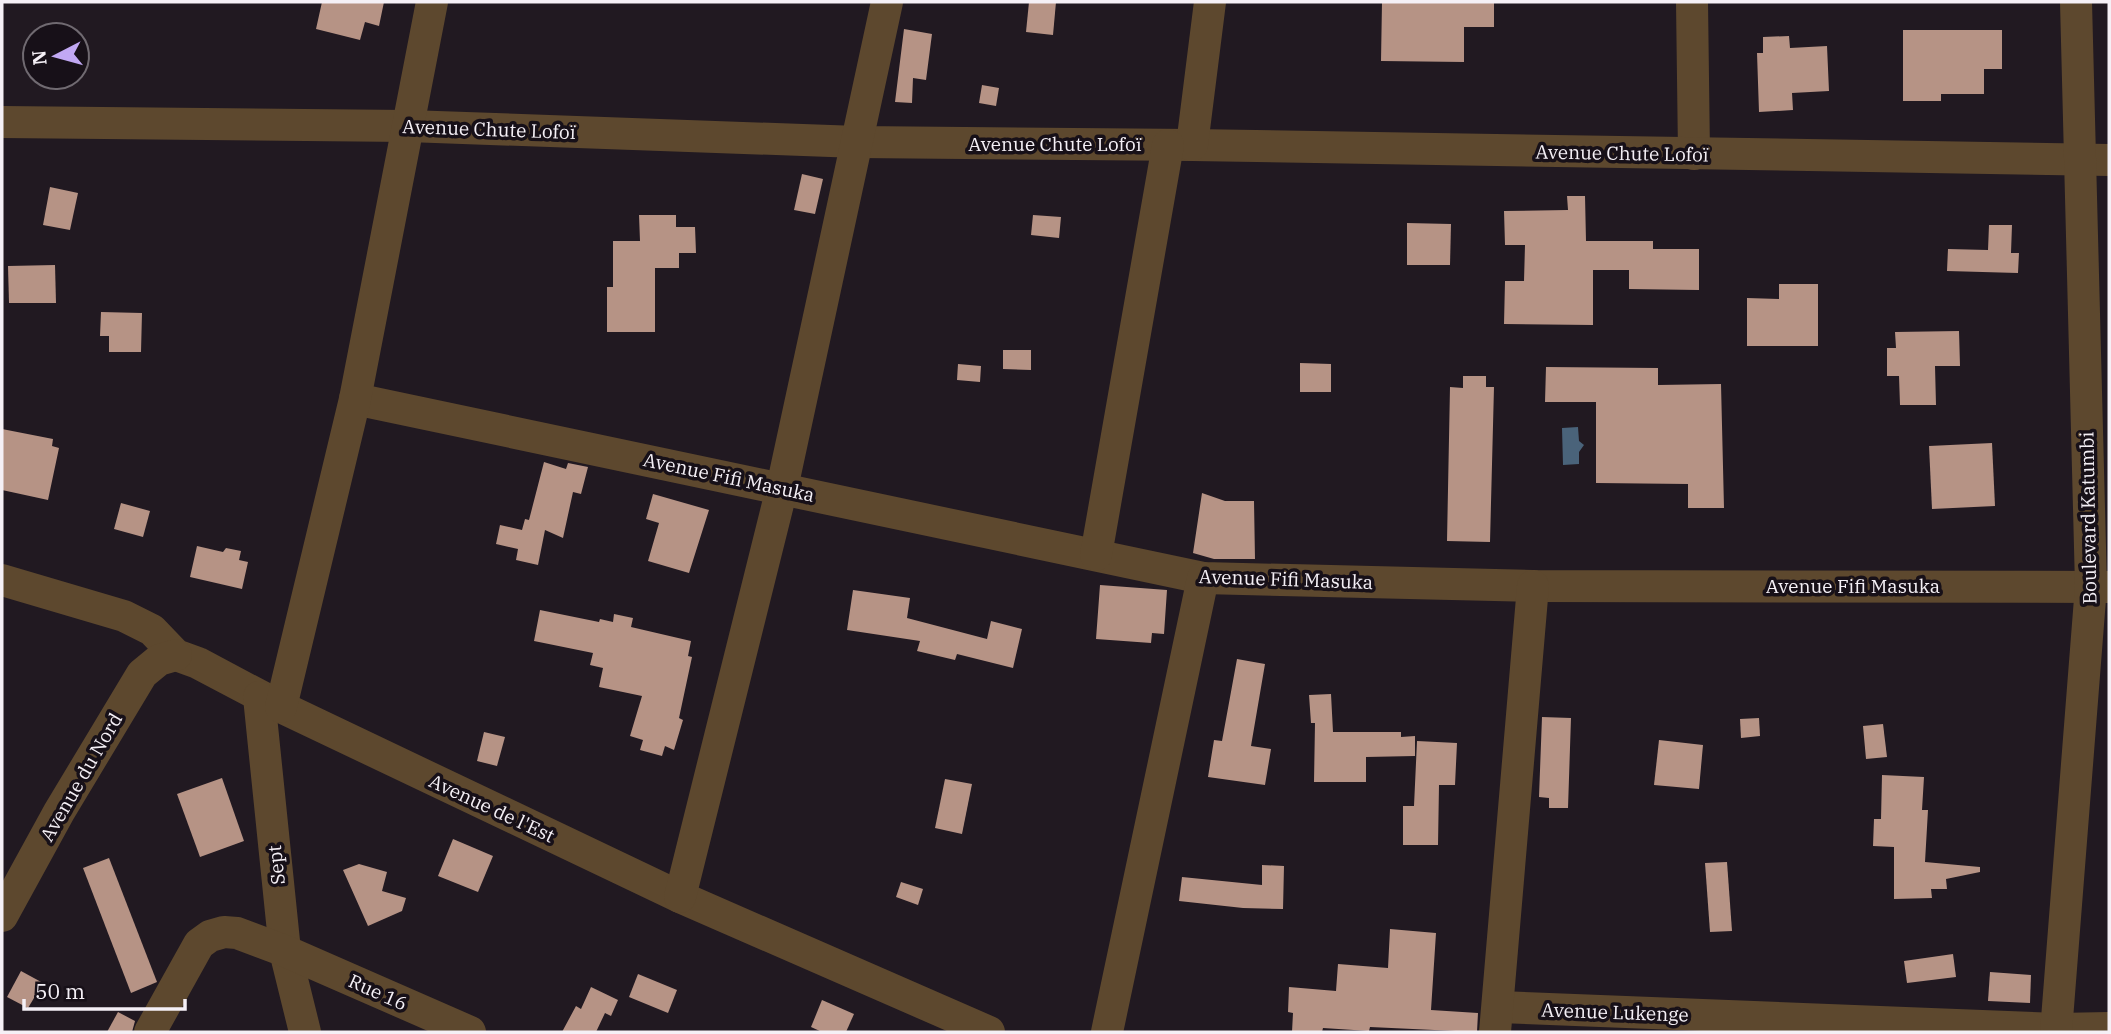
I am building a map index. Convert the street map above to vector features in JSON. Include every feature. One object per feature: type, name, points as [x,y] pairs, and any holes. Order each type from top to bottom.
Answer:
[{"type":"street","name":"Sept","points":[[305,1032],[285,951],[270,702],[355,399],[432,2]]},
{"type":"street","points":[[680,897],[782,488],[887,2]]},
{"type":"street","points":[[1096,555],[1210,2]]},
{"type":"street","points":[[1692,2],[1694,154]]},
{"type":"street","name":"Boulevard Katumbi","points":[[2057,1031],[2100,587],[2095,160],[2076,2]]},
{"type":"street","name":"Avenue Chute Lofoï","points":[[2,122],[408,126],[858,142],[2095,160]]},
{"type":"street","name":"Avenue Fifi Masuka","points":[[355,399],[1203,578],[1533,586],[2100,587]]},
{"type":"street","points":[[1107,1032],[1203,578]]},
{"type":"street","name":"Avenue de l'Est","points":[[2,580],[124,616],[152,630],[176,655],[198,663],[270,702],[680,897],[989,1032]]},
{"type":"street","points":[[1497,1020],[1533,586]]},
{"type":"street","name":"Avenue du Nord","points":[[2,916],[59,812],[142,674],[159,660],[176,655]]},
{"type":"street","name":"Rue 16","points":[[150,1032],[199,944],[209,936],[224,932],[237,933],[285,951],[470,1032]]},
{"type":"street","name":"Avenue Lukenge","points":[[1497,1020],[2057,1031],[2109,1028]]},
{"type":"water","points":[[1578,427],[1579,441],[1584,445],[1579,452],[1579,464],[1563,465],[1562,428]]},
{"type":"building","points":[[322,2],[384,2],[379,26],[365,22],[360,40],[316,29]]},
{"type":"building","points":[[1029,2],[1056,2],[1053,35],[1026,32]]},
{"type":"building","points":[[1382,2],[1494,2],[1494,27],[1464,27],[1464,62],[1381,61]]},
{"type":"building","points":[[904,29],[932,34],[926,80],[913,78],[912,103],[895,102]]},
{"type":"building","points":[[1903,30],[2002,30],[2002,69],[1984,69],[1984,94],[1941,94],[1941,101],[1903,101]]},
{"type":"building","points":[[1789,36],[1790,48],[1827,46],[1829,91],[1792,93],[1793,110],[1759,112],[1757,53],[1763,53],[1763,37]]},
{"type":"building","points":[[982,85],[999,88],[996,106],[979,103]]},
{"type":"building","points":[[802,174],[823,179],[815,214],[794,210]]},
{"type":"building","points":[[50,187],[78,193],[70,230],[43,225]]},
{"type":"building","points":[[1567,196],[1585,196],[1586,241],[1653,241],[1653,249],[1699,249],[1699,290],[1629,289],[1629,270],[1593,270],[1593,325],[1504,324],[1505,281],[1524,281],[1525,245],[1505,245],[1504,211],[1568,210]]},
{"type":"building","points":[[639,215],[676,215],[676,227],[695,227],[696,253],[679,253],[679,268],[655,268],[655,332],[607,332],[607,287],[613,287],[613,241],[640,241]]},
{"type":"building","points":[[1033,215],[1061,217],[1059,238],[1031,235]]},
{"type":"building","points":[[1407,223],[1451,224],[1450,265],[1407,265]]},
{"type":"building","points":[[1989,225],[2012,225],[2011,253],[2019,253],[2018,273],[1947,271],[1948,249],[1988,250]]},
{"type":"building","points":[[55,265],[56,303],[9,303],[8,266]]},
{"type":"building","points":[[1779,284],[1818,284],[1818,346],[1747,346],[1747,298],[1779,299]]},
{"type":"building","points":[[101,312],[142,313],[141,352],[109,352],[109,336],[100,336]]},
{"type":"building","points":[[1959,331],[1960,366],[1935,366],[1936,405],[1900,405],[1899,376],[1887,376],[1887,348],[1896,348],[1895,332]]},
{"type":"building","points":[[1003,350],[1031,350],[1031,370],[1003,369]]},
{"type":"building","points":[[1300,363],[1331,364],[1331,392],[1300,392]]},
{"type":"building","points":[[958,364],[981,366],[980,382],[957,380]]},
{"type":"building","points":[[1546,367],[1658,368],[1658,385],[1721,384],[1724,508],[1688,508],[1688,484],[1596,483],[1596,402],[1545,402]]},
{"type":"building","points":[[1463,376],[1486,376],[1486,387],[1494,387],[1490,542],[1447,541],[1450,387],[1463,388]]},
{"type":"building","points":[[2,429],[53,439],[52,446],[59,448],[48,500],[2,490]]},
{"type":"building","points":[[1992,443],[1995,506],[1932,509],[1929,446]]},
{"type":"building","points":[[544,462],[566,469],[568,463],[588,467],[581,494],[573,492],[563,538],[545,530],[538,565],[516,560],[518,549],[496,544],[500,525],[522,530],[525,519],[529,520]]},
{"type":"building","points":[[1202,493],[1225,501],[1254,501],[1255,559],[1214,559],[1193,553]]},
{"type":"building","points":[[653,494],[709,510],[689,573],[648,561],[659,523],[646,519]]},
{"type":"building","points":[[121,503],[150,511],[143,537],[114,529]]},
{"type":"building","points":[[197,546],[223,552],[226,548],[241,551],[239,560],[248,562],[242,589],[190,577]]},
{"type":"building","points":[[1100,585],[1167,590],[1164,634],[1152,633],[1151,643],[1096,639]]},
{"type":"building","points":[[853,590],[910,598],[907,618],[987,639],[991,621],[1022,629],[1013,668],[957,654],[955,660],[917,651],[920,641],[847,630]]},
{"type":"building","points":[[540,610],[599,622],[600,619],[613,622],[614,614],[633,618],[631,627],[691,641],[688,656],[692,657],[679,718],[683,720],[674,750],[665,746],[662,756],[640,750],[643,740],[630,736],[642,696],[599,687],[603,668],[590,665],[593,653],[534,641]]},
{"type":"building","points":[[1237,659],[1265,664],[1251,746],[1271,749],[1265,785],[1208,777],[1214,740],[1222,741]]},
{"type":"building","points":[[1331,694],[1333,732],[1401,732],[1401,737],[1415,736],[1415,756],[1366,757],[1366,782],[1314,782],[1315,723],[1311,723],[1309,695]]},
{"type":"building","points":[[1542,717],[1571,718],[1568,808],[1549,808],[1549,798],[1539,797]]},
{"type":"building","points":[[1759,718],[1760,736],[1741,738],[1740,719]]},
{"type":"building","points":[[1883,724],[1887,757],[1866,759],[1863,726]]},
{"type":"building","points":[[484,732],[505,737],[497,766],[477,761]]},
{"type":"building","points":[[1659,740],[1703,745],[1699,789],[1654,785]]},
{"type":"building","points":[[1417,741],[1457,743],[1455,785],[1439,785],[1438,845],[1403,845],[1403,806],[1414,806]]},
{"type":"building","points":[[1882,775],[1924,777],[1922,810],[1928,810],[1925,862],[1980,867],[1980,872],[1946,879],[1947,889],[1931,889],[1932,898],[1894,899],[1894,847],[1873,846],[1874,819],[1881,819]]},
{"type":"building","points":[[222,778],[244,841],[200,857],[177,794]]},
{"type":"building","points":[[945,779],[972,784],[962,834],[935,828]]},
{"type":"building","points":[[453,839],[493,856],[478,892],[438,876]]},
{"type":"building","points":[[109,858],[157,982],[131,993],[83,868]]},
{"type":"building","points":[[1727,862],[1732,931],[1710,932],[1705,863]]},
{"type":"building","points":[[359,864],[387,872],[382,891],[406,898],[402,911],[368,926],[343,870]]},
{"type":"building","points":[[1262,865],[1284,866],[1283,909],[1179,901],[1182,877],[1262,885]]},
{"type":"building","points":[[901,882],[923,889],[918,905],[896,897]]},
{"type":"building","points":[[1390,929],[1436,933],[1431,1010],[1478,1013],[1477,1032],[1370,1027],[1369,1031],[1323,1028],[1322,1032],[1292,1032],[1293,1013],[1288,1012],[1289,987],[1336,991],[1338,964],[1388,968]]},
{"type":"building","points":[[1953,954],[1956,977],[1907,983],[1904,961]]},
{"type":"building","points":[[21,971],[43,983],[28,1008],[7,997]]},
{"type":"building","points":[[1990,972],[2031,975],[2030,1003],[1988,1001]]},
{"type":"building","points":[[638,974],[677,990],[668,1013],[629,997]]},
{"type":"building","points":[[591,987],[618,1000],[611,1016],[605,1013],[596,1032],[562,1032],[576,1006],[581,1009]]},
{"type":"building","points":[[822,1000],[854,1014],[846,1032],[822,1032],[811,1027]]},
{"type":"building","points":[[118,1012],[135,1021],[132,1032],[107,1032]]}]
